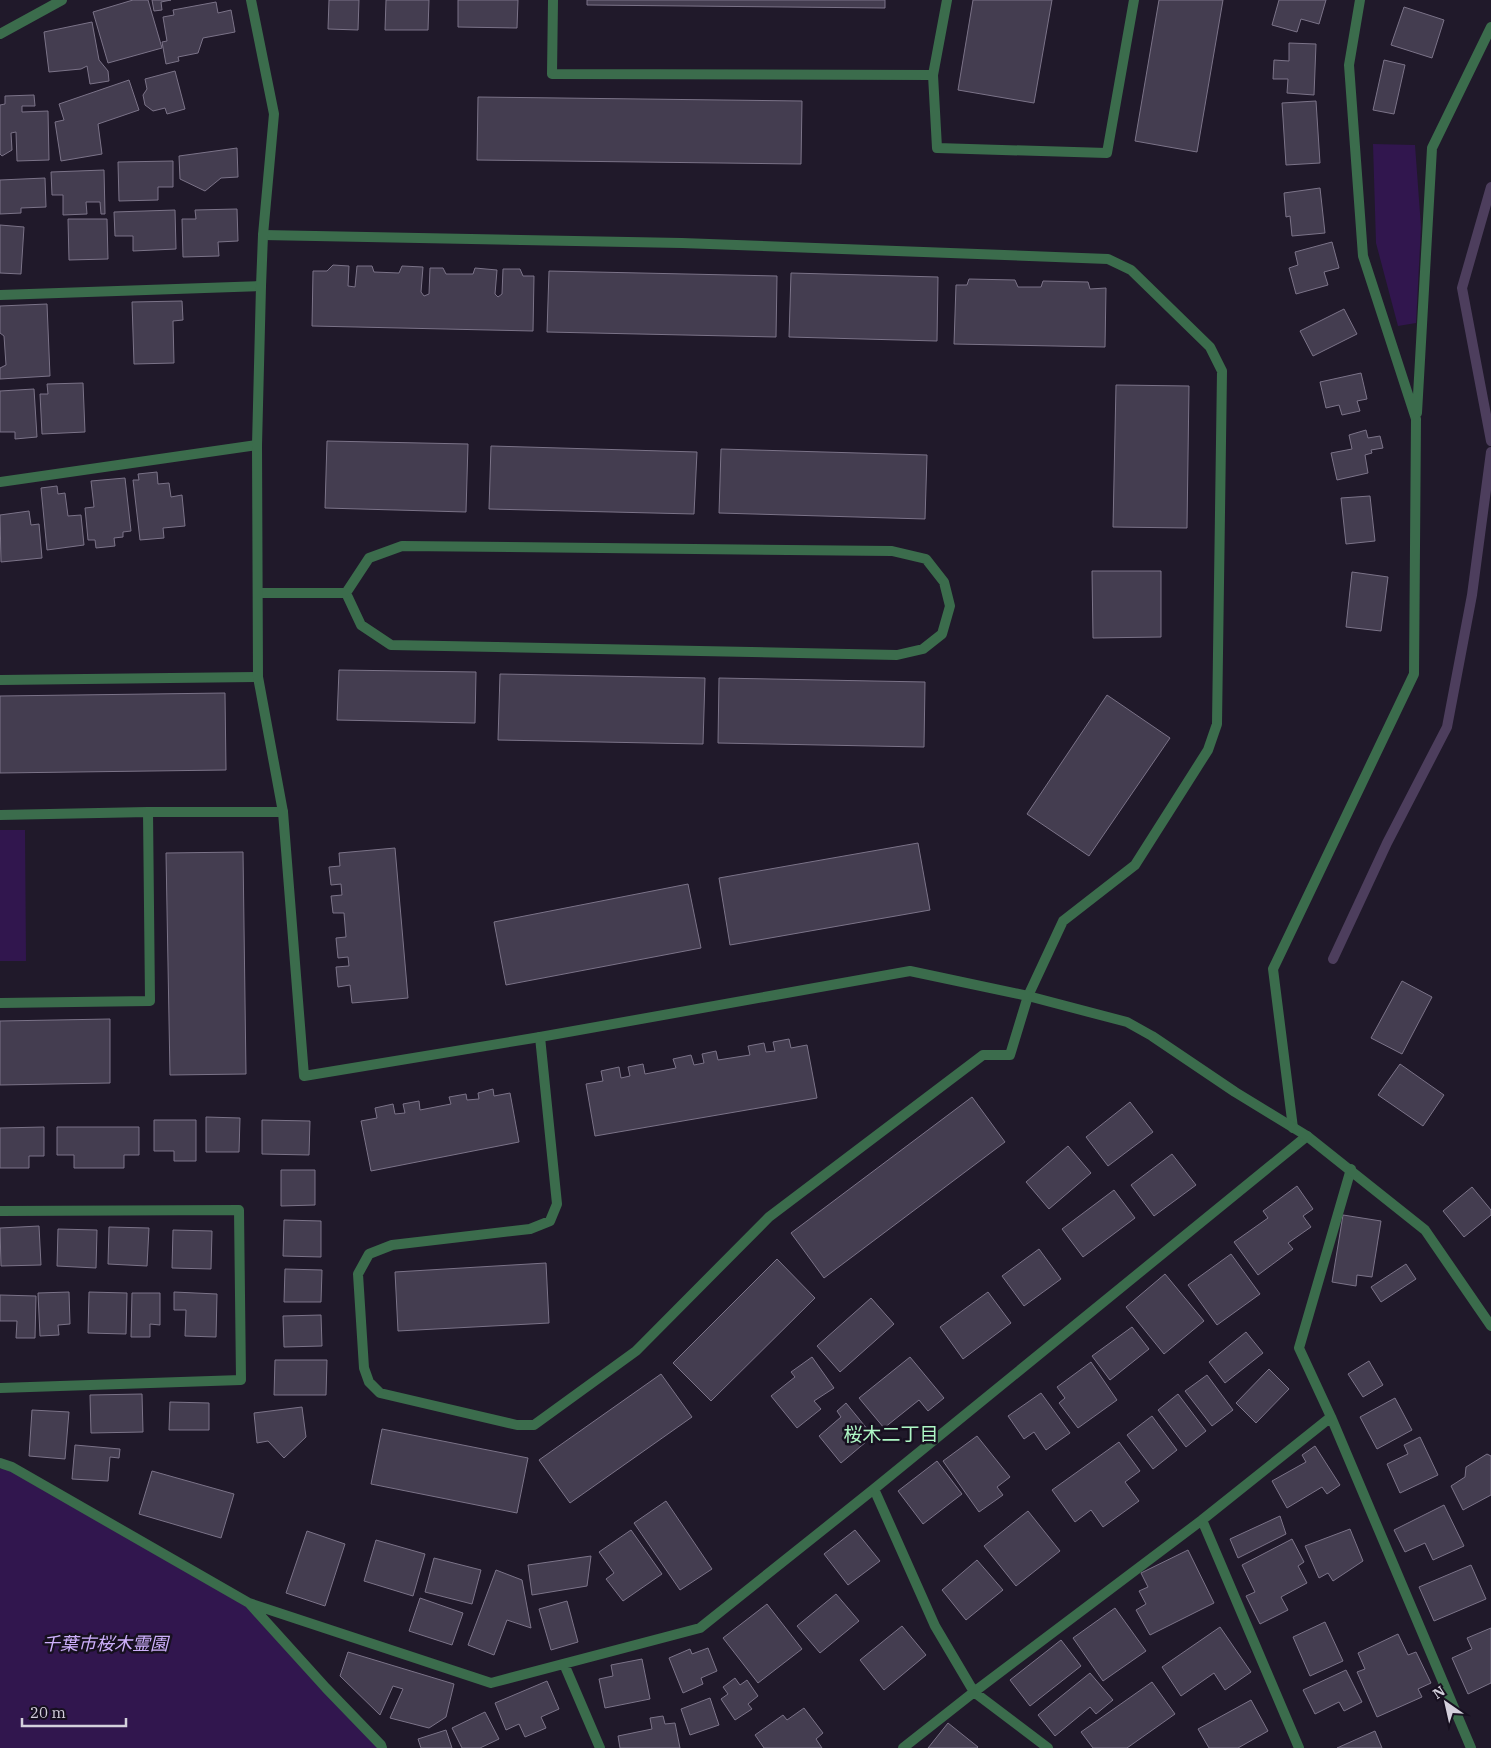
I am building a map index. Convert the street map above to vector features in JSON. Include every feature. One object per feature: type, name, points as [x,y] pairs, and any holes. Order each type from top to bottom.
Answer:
[{"type":"street","points":[[0,34],[62,0]]},
{"type":"street","points":[[251,0],[274,114],[263,235],[261,286],[258,445],[258,677],[283,812],[304,1076],[540,1037],[910,970],[1028,996],[1127,1022],[1307,1136],[1425,1230],[1491,1326]]},
{"type":"street","points":[[553,0],[552,74],[933,76]]},
{"type":"street","points":[[947,0],[933,76],[937,148],[1107,153],[1134,0]]},
{"type":"street","points":[[1360,0],[1349,65],[1363,256],[1416,419]]},
{"type":"street","points":[[1293,1128],[1273,969],[1414,674],[1416,419],[1432,148],[1491,27]]},
{"type":"street","points":[[263,235],[692,244],[1108,259],[1131,270],[1210,347],[1222,371],[1217,724],[1208,750],[1135,865],[1063,921],[1028,996],[1010,1054],[983,1055],[769,1217],[636,1351],[534,1425],[517,1425],[380,1393],[369,1382],[364,1368],[358,1274],[369,1254],[392,1245],[530,1228],[550,1221],[557,1204],[540,1037]]},
{"type":"street","points":[[0,295],[261,286]]},
{"type":"street","points":[[0,482],[258,445]]},
{"type":"street","points":[[402,546],[892,552],[926,559],[944,582],[950,606],[942,634],[923,649],[897,655],[430,646],[391,645],[361,626],[346,593],[369,558],[402,546]]},
{"type":"street","points":[[258,593],[346,593]]},
{"type":"street","points":[[0,680],[258,677]]},
{"type":"street","points":[[0,1003],[150,1000],[148,812]]},
{"type":"street","points":[[0,815],[283,812]]},
{"type":"street","points":[[0,1463],[12,1467],[249,1603],[491,1683],[700,1628],[874,1489],[1307,1136]]},
{"type":"street","points":[[1351,1170],[1299,1348],[1331,1417],[1471,1748]]},
{"type":"street","points":[[0,1212],[239,1210],[241,1380],[0,1388]]},
{"type":"street","points":[[904,1748],[974,1692],[1202,1520],[1331,1417]]},
{"type":"street","points":[[874,1489],[935,1626],[974,1692],[1048,1748]]},
{"type":"street","points":[[1202,1520],[1299,1748]]},
{"type":"street","points":[[249,1603],[382,1748]]},
{"type":"street","points":[[564,1664],[600,1748]]},
{"type":"green space","points":[[1373,144],[1415,145],[1421,227],[1416,323],[1398,326],[1376,243]]},
{"type":"green space","points":[[0,830],[25,830],[26,961],[0,961]]},
{"type":"green space","name":"千葉市桜木霊園","points":[[12,1467],[249,1603],[382,1748],[0,1748],[0,1469]]},
{"type":"building","points":[[133,0],[148,0],[162,48],[108,63],[93,12]]},
{"type":"building","points":[[152,0],[171,0],[161,2],[162,10],[154,11]]},
{"type":"building","points":[[329,0],[359,0],[358,30],[328,29]]},
{"type":"building","points":[[386,0],[429,0],[428,30],[385,30]]},
{"type":"building","points":[[458,0],[518,0],[517,28],[458,27]]},
{"type":"building","points":[[587,0],[885,0],[885,8],[587,5]]},
{"type":"building","points":[[973,0],[1052,0],[1034,103],[958,90]]},
{"type":"building","points":[[1159,0],[1223,0],[1197,152],[1135,141]]},
{"type":"building","points":[[1279,0],[1326,0],[1319,24],[1301,19],[1297,32],[1272,25]]},
{"type":"building","points":[[216,2],[218,13],[231,10],[235,32],[203,38],[198,53],[178,57],[179,61],[166,64],[162,42],[167,41],[163,17],[174,15],[173,10]]},
{"type":"building","points":[[1404,7],[1444,20],[1432,58],[1391,45]]},
{"type":"building","points":[[92,22],[99,60],[108,71],[109,81],[90,84],[87,66],[81,69],[49,72],[44,32]]},
{"type":"building","points":[[1289,43],[1316,44],[1314,95],[1287,93],[1288,79],[1273,79],[1274,60],[1289,61]]},
{"type":"building","points":[[1384,60],[1405,65],[1394,114],[1373,110]]},
{"type":"building","points":[[175,71],[185,109],[167,114],[165,108],[153,111],[145,105],[143,95],[147,89],[145,79]]},
{"type":"building","points":[[129,80],[139,110],[98,124],[102,154],[61,161],[55,122],[64,120],[59,104]]},
{"type":"building","points":[[34,95],[35,106],[22,106],[22,112],[48,111],[49,160],[17,161],[16,132],[11,133],[12,150],[2,156],[0,154],[0,105],[5,104],[5,96]]},
{"type":"building","points":[[478,97],[802,101],[801,164],[477,160]]},
{"type":"building","points":[[1316,101],[1320,163],[1286,165],[1282,103]]},
{"type":"building","points":[[237,148],[238,177],[221,178],[205,191],[180,179],[179,156]]},
{"type":"building","points":[[173,161],[173,187],[158,187],[158,200],[119,201],[118,162]]},
{"type":"building","points":[[104,170],[105,214],[101,214],[100,202],[86,202],[87,214],[63,215],[63,195],[52,195],[51,172]]},
{"type":"building","points":[[45,178],[46,207],[21,208],[21,213],[0,214],[0,180]]},
{"type":"building","points":[[1320,188],[1325,233],[1292,236],[1290,216],[1286,217],[1284,193]]},
{"type":"building","points":[[237,209],[238,241],[218,242],[219,256],[183,257],[182,219],[196,219],[195,210]]},
{"type":"building","points":[[175,210],[176,249],[133,251],[133,236],[115,236],[114,212]]},
{"type":"building","points":[[68,219],[107,219],[108,259],[69,260]]},
{"type":"building","points":[[0,225],[24,227],[21,274],[0,273]]},
{"type":"building","points":[[1332,242],[1339,268],[1324,272],[1328,285],[1296,294],[1289,268],[1298,265],[1295,252]]},
{"type":"building","points":[[333,265],[349,266],[348,286],[355,287],[357,266],[372,266],[374,272],[399,273],[402,266],[423,267],[421,292],[424,296],[429,294],[430,268],[443,268],[446,274],[473,274],[475,268],[497,270],[495,294],[498,297],[502,294],[503,269],[520,269],[523,276],[534,276],[533,331],[312,326],[313,271],[327,271]]},
{"type":"building","points":[[549,271],[777,276],[776,337],[547,332]]},
{"type":"building","points":[[791,273],[938,277],[937,341],[789,337]]},
{"type":"building","points":[[969,279],[1015,280],[1018,287],[1041,287],[1043,281],[1088,282],[1090,289],[1106,288],[1105,347],[954,344],[956,285],[967,285]]},
{"type":"building","points":[[182,301],[183,320],[173,321],[174,363],[134,364],[132,302]]},
{"type":"building","points":[[47,304],[50,376],[0,379],[0,368],[6,365],[4,336],[0,333],[0,306]]},
{"type":"building","points":[[1344,309],[1357,334],[1313,356],[1300,331]]},
{"type":"building","points":[[1361,373],[1367,399],[1357,401],[1360,411],[1342,415],[1339,405],[1326,408],[1320,382]]},
{"type":"building","points":[[83,383],[85,432],[42,434],[40,394],[48,394],[47,384]]},
{"type":"building","points":[[1116,385],[1189,386],[1187,528],[1113,527]]},
{"type":"building","points":[[34,389],[37,437],[15,439],[15,432],[0,432],[0,391]]},
{"type":"building","points":[[1366,430],[1368,438],[1380,436],[1383,448],[1371,450],[1372,453],[1365,455],[1368,473],[1337,480],[1331,453],[1352,449],[1349,435]]},
{"type":"building","points":[[327,441],[468,444],[466,512],[325,508]]},
{"type":"building","points":[[491,446],[697,452],[694,514],[489,509]]},
{"type":"building","points":[[721,449],[927,455],[925,519],[719,513]]},
{"type":"building","points":[[157,472],[158,484],[169,483],[171,497],[182,495],[185,526],[163,528],[164,538],[140,540],[133,480],[139,480],[138,474]]},
{"type":"building","points":[[125,478],[131,531],[123,532],[123,537],[114,538],[115,546],[96,548],[95,540],[88,540],[85,508],[94,507],[91,481]]},
{"type":"building","points":[[57,486],[58,494],[65,493],[68,516],[81,515],[84,545],[47,550],[41,488]]},
{"type":"building","points":[[1370,496],[1375,541],[1346,544],[1341,498]]},
{"type":"building","points":[[29,511],[31,525],[39,524],[42,558],[1,562],[0,515]]},
{"type":"building","points":[[1092,571],[1161,571],[1161,637],[1093,638]]},
{"type":"building","points":[[1352,572],[1388,577],[1381,631],[1346,627]]},
{"type":"building","points":[[339,670],[476,672],[475,723],[337,720]]},
{"type":"building","points":[[500,674],[705,678],[703,744],[498,740]]},
{"type":"building","points":[[719,678],[925,682],[924,747],[718,743]]},
{"type":"building","points":[[225,693],[226,770],[0,773],[0,696]]},
{"type":"building","points":[[1107,695],[1170,738],[1089,856],[1027,814]]},
{"type":"building","points":[[918,843],[930,910],[730,945],[719,878]]},
{"type":"building","points":[[395,848],[408,998],[352,1003],[350,985],[338,987],[336,967],[349,966],[348,957],[338,958],[336,938],[346,937],[344,913],[333,913],[331,896],[342,895],[341,884],[331,885],[329,867],[340,866],[339,853]]},
{"type":"building","points":[[243,852],[246,1074],[170,1075],[166,853]]},
{"type":"building","points":[[688,884],[701,948],[506,985],[494,922]]},
{"type":"building","points":[[1402,981],[1432,997],[1402,1054],[1371,1038]]},
{"type":"building","points":[[110,1019],[110,1083],[0,1085],[0,1021]]},
{"type":"building","points":[[789,1039],[791,1048],[807,1045],[817,1098],[595,1136],[586,1084],[603,1081],[601,1071],[619,1067],[621,1078],[630,1076],[628,1067],[643,1064],[645,1074],[676,1068],[673,1059],[691,1055],[694,1065],[704,1063],[702,1054],[716,1051],[718,1060],[750,1055],[748,1046],[764,1043],[766,1052],[775,1051],[773,1042]]},
{"type":"building","points":[[1400,1064],[1444,1095],[1423,1126],[1378,1095]]},
{"type":"building","points":[[493,1089],[494,1096],[510,1093],[519,1142],[371,1171],[361,1121],[377,1118],[375,1108],[393,1104],[395,1114],[405,1113],[403,1104],[419,1101],[420,1110],[451,1104],[449,1097],[466,1094],[467,1100],[479,1099],[478,1093]]},
{"type":"building","points":[[972,1097],[1005,1142],[824,1278],[791,1233]]},
{"type":"building","points":[[1130,1102],[1153,1132],[1108,1166],[1086,1137]]},
{"type":"building","points":[[206,1117],[240,1118],[239,1152],[206,1152]]},
{"type":"building","points":[[154,1120],[196,1120],[196,1161],[174,1161],[174,1151],[154,1151]]},
{"type":"building","points":[[262,1120],[310,1121],[309,1155],[262,1154]]},
{"type":"building","points":[[44,1127],[44,1156],[29,1156],[29,1168],[0,1168],[0,1128]]},
{"type":"building","points":[[57,1127],[139,1127],[139,1155],[124,1155],[124,1168],[74,1168],[74,1155],[57,1155]]},
{"type":"building","points":[[1068,1146],[1091,1173],[1049,1209],[1026,1182]]},
{"type":"building","points":[[1172,1154],[1196,1185],[1154,1216],[1131,1185]]},
{"type":"building","points":[[281,1170],[315,1170],[315,1205],[281,1206]]},
{"type":"building","points":[[1297,1186],[1313,1209],[1303,1216],[1311,1227],[1288,1243],[1293,1249],[1258,1275],[1234,1242],[1268,1218],[1263,1211]]},
{"type":"building","points":[[1472,1187],[1491,1210],[1491,1215],[1464,1237],[1443,1211]]},
{"type":"building","points":[[1114,1190],[1135,1218],[1083,1257],[1062,1229]]},
{"type":"building","points":[[1343,1215],[1381,1221],[1372,1277],[1357,1275],[1356,1286],[1332,1282]]},
{"type":"building","points":[[284,1220],[321,1221],[321,1257],[283,1256]]},
{"type":"building","points":[[39,1226],[41,1265],[1,1266],[0,1228]]},
{"type":"building","points":[[109,1227],[149,1228],[147,1266],[108,1264]]},
{"type":"building","points":[[58,1229],[97,1230],[96,1268],[57,1266]]},
{"type":"building","points":[[173,1230],[212,1231],[211,1269],[172,1268]]},
{"type":"building","points":[[1039,1249],[1061,1279],[1024,1306],[1002,1276]]},
{"type":"building","points":[[1231,1254],[1260,1294],[1217,1325],[1188,1285]]},
{"type":"building","points":[[777,1259],[815,1298],[711,1401],[673,1363]]},
{"type":"building","points":[[546,1263],[549,1323],[398,1331],[395,1272]]},
{"type":"building","points":[[1406,1264],[1416,1279],[1381,1302],[1371,1287]]},
{"type":"building","points":[[285,1269],[322,1270],[321,1302],[284,1302]]},
{"type":"building","points":[[1165,1274],[1204,1321],[1164,1354],[1126,1307]]},
{"type":"building","points":[[69,1292],[70,1324],[58,1325],[59,1335],[40,1336],[38,1293]]},
{"type":"building","points":[[89,1292],[127,1293],[126,1334],[88,1333]]},
{"type":"building","points":[[174,1292],[217,1294],[216,1337],[185,1336],[186,1310],[174,1310]]},
{"type":"building","points":[[988,1292],[1011,1323],[963,1359],[940,1327]]},
{"type":"building","points":[[132,1293],[160,1293],[160,1325],[150,1324],[150,1337],[131,1337]]},
{"type":"building","points":[[0,1295],[36,1296],[35,1338],[16,1338],[17,1321],[0,1321]]},
{"type":"building","points":[[871,1298],[894,1324],[840,1372],[817,1346]]},
{"type":"building","points":[[321,1315],[322,1346],[284,1347],[283,1316]]},
{"type":"building","points":[[1132,1327],[1149,1349],[1110,1380],[1092,1356]]},
{"type":"building","points":[[1246,1332],[1263,1353],[1225,1383],[1209,1362]]},
{"type":"building","points":[[812,1357],[834,1388],[814,1401],[821,1409],[797,1428],[771,1396],[795,1377],[791,1372]]},
{"type":"building","points":[[910,1357],[944,1398],[928,1411],[919,1400],[884,1428],[859,1398]]},
{"type":"building","points":[[275,1360],[327,1360],[326,1395],[274,1395]]},
{"type":"building","points":[[1369,1361],[1383,1385],[1363,1397],[1348,1374]]},
{"type":"building","points":[[1091,1362],[1117,1400],[1078,1428],[1059,1403],[1065,1398],[1057,1387]]},
{"type":"building","points":[[1269,1369],[1289,1389],[1256,1423],[1236,1403]]},
{"type":"building","points":[[661,1374],[692,1417],[570,1503],[539,1460]]},
{"type":"building","points":[[1207,1375],[1233,1410],[1212,1426],[1185,1391]]},
{"type":"building","points":[[1041,1393],[1070,1433],[1046,1450],[1034,1432],[1024,1439],[1008,1416]]},
{"type":"building","points":[[142,1394],[143,1432],[91,1433],[90,1395]]},
{"type":"building","points":[[1178,1394],[1206,1431],[1186,1447],[1158,1410]]},
{"type":"building","points":[[1395,1398],[1412,1430],[1377,1449],[1360,1417]]},
{"type":"building","points":[[170,1402],[209,1403],[209,1430],[169,1430]]},
{"type":"building","points":[[846,1403],[873,1436],[841,1463],[819,1436],[841,1417],[837,1411]]},
{"type":"building","points":[[302,1407],[306,1437],[284,1458],[268,1441],[257,1443],[254,1413]]},
{"type":"building","points":[[32,1410],[69,1412],[65,1459],[29,1456]]},
{"type":"building","points":[[1152,1416],[1177,1450],[1153,1469],[1127,1435]]},
{"type":"building","points":[[382,1429],[528,1458],[517,1513],[371,1484]]},
{"type":"building","points":[[977,1436],[1010,1477],[997,1487],[1003,1495],[979,1512],[943,1461]]},
{"type":"building","points":[[1420,1437],[1438,1475],[1400,1493],[1387,1464],[1408,1454],[1404,1445]]},
{"type":"building","points":[[1119,1442],[1140,1471],[1125,1482],[1139,1501],[1103,1527],[1091,1510],[1075,1522],[1052,1490]]},
{"type":"building","points":[[75,1445],[120,1449],[119,1458],[110,1457],[108,1481],[72,1479]]},
{"type":"building","points":[[1315,1446],[1340,1485],[1327,1494],[1322,1487],[1287,1508],[1272,1481],[1306,1462],[1302,1455]]},
{"type":"building","points":[[1487,1454],[1491,1456],[1491,1495],[1463,1510],[1451,1486],[1465,1477],[1466,1467]]},
{"type":"building","points":[[937,1461],[962,1494],[923,1524],[898,1491]]},
{"type":"building","points":[[152,1471],[234,1494],[221,1538],[139,1514]]},
{"type":"building","points":[[666,1501],[712,1569],[680,1590],[634,1523]]},
{"type":"building","points":[[1444,1505],[1464,1546],[1433,1560],[1425,1543],[1405,1552],[1394,1530]]},
{"type":"building","points":[[1028,1511],[1060,1551],[1016,1586],[984,1546]]},
{"type":"building","points":[[1280,1516],[1286,1534],[1238,1558],[1230,1539]]},
{"type":"building","points":[[1350,1529],[1363,1561],[1333,1581],[1328,1573],[1319,1578],[1305,1546]]},
{"type":"building","points":[[631,1530],[662,1574],[623,1601],[606,1579],[614,1573],[599,1552]]},
{"type":"building","points":[[855,1530],[880,1561],[848,1585],[824,1554]]},
{"type":"building","points":[[307,1531],[345,1544],[325,1606],[286,1593]]},
{"type":"building","points":[[1292,1539],[1304,1562],[1298,1566],[1307,1583],[1281,1597],[1288,1610],[1260,1624],[1246,1596],[1255,1592],[1242,1565]]},
{"type":"building","points":[[376,1540],[425,1554],[413,1596],[364,1581]]},
{"type":"building","points":[[1188,1550],[1214,1603],[1150,1635],[1136,1610],[1146,1604],[1139,1591],[1148,1587],[1141,1573]]},
{"type":"building","points":[[591,1556],[587,1586],[532,1595],[528,1565]]},
{"type":"building","points":[[434,1558],[481,1570],[472,1604],[425,1592]]},
{"type":"building","points":[[977,1560],[1003,1590],[966,1620],[942,1590]]},
{"type":"building","points":[[1471,1565],[1486,1599],[1434,1621],[1419,1587]]},
{"type":"building","points":[[496,1570],[522,1580],[531,1628],[507,1620],[494,1655],[468,1645]]},
{"type":"building","points":[[836,1594],[859,1621],[820,1653],[797,1626]]},
{"type":"building","points":[[420,1598],[463,1613],[452,1645],[409,1631]]},
{"type":"building","points":[[567,1601],[578,1642],[551,1650],[539,1609]]},
{"type":"building","points":[[767,1604],[802,1649],[758,1683],[723,1638]]},
{"type":"building","points":[[1115,1608],[1146,1651],[1103,1681],[1073,1638]]},
{"type":"building","points":[[1325,1622],[1343,1661],[1310,1676],[1293,1637]]},
{"type":"building","points":[[902,1626],[926,1655],[884,1690],[860,1660]]},
{"type":"building","points":[[1220,1627],[1251,1672],[1225,1690],[1214,1673],[1181,1696],[1162,1667]]},
{"type":"building","points":[[1491,1628],[1491,1683],[1468,1694],[1452,1658],[1472,1649],[1467,1638]]},
{"type":"building","points":[[1398,1634],[1408,1655],[1416,1652],[1431,1683],[1418,1689],[1422,1697],[1377,1717],[1357,1672],[1365,1669],[1358,1653]]},
{"type":"building","points":[[1061,1640],[1081,1666],[1030,1706],[1010,1680]]},
{"type":"building","points":[[708,1648],[717,1671],[701,1678],[703,1684],[683,1693],[669,1658],[690,1649],[692,1654]]},
{"type":"building","points":[[348,1652],[454,1684],[446,1717],[429,1728],[390,1718],[403,1689],[393,1686],[380,1715],[340,1676]]},
{"type":"building","points":[[642,1659],[650,1699],[605,1708],[599,1679],[613,1676],[611,1665]]},
{"type":"building","points":[[1346,1670],[1362,1702],[1344,1711],[1339,1702],[1315,1714],[1303,1690]]},
{"type":"building","points":[[1090,1673],[1113,1700],[1096,1714],[1090,1707],[1055,1736],[1038,1715]]},
{"type":"building","points":[[735,1678],[740,1685],[747,1680],[758,1696],[748,1704],[752,1709],[735,1720],[721,1699],[728,1694],[723,1687]]},
{"type":"building","points":[[547,1681],[559,1709],[541,1717],[546,1728],[525,1737],[519,1724],[506,1730],[495,1703]]},
{"type":"building","points":[[1152,1682],[1175,1714],[1127,1748],[1093,1748],[1081,1732]]},
{"type":"building","points":[[710,1698],[719,1725],[690,1735],[681,1709]]},
{"type":"building","points":[[1251,1700],[1268,1731],[1238,1748],[1209,1748],[1198,1729]]},
{"type":"building","points":[[804,1708],[823,1733],[816,1739],[822,1748],[764,1748],[755,1735],[783,1715],[787,1720]]},
{"type":"building","points":[[485,1712],[499,1739],[480,1748],[462,1748],[452,1728]]},
{"type":"building","points":[[663,1716],[665,1724],[675,1723],[680,1748],[620,1748],[618,1736],[652,1729],[650,1718]]},
{"type":"building","points":[[948,1723],[978,1747],[928,1748]]},
{"type":"building","points":[[446,1730],[452,1748],[421,1748],[418,1739]]},
{"type":"building","points":[[1375,1731],[1382,1748],[1337,1748]]},
{"type":"waterway","points":[[1491,187],[1462,288],[1491,441]]},
{"type":"waterway","points":[[1333,959],[1387,843],[1447,727],[1472,595],[1491,452]]},
{"type":"district","name":"桜木二丁目","points":[[891,1434]]}]
